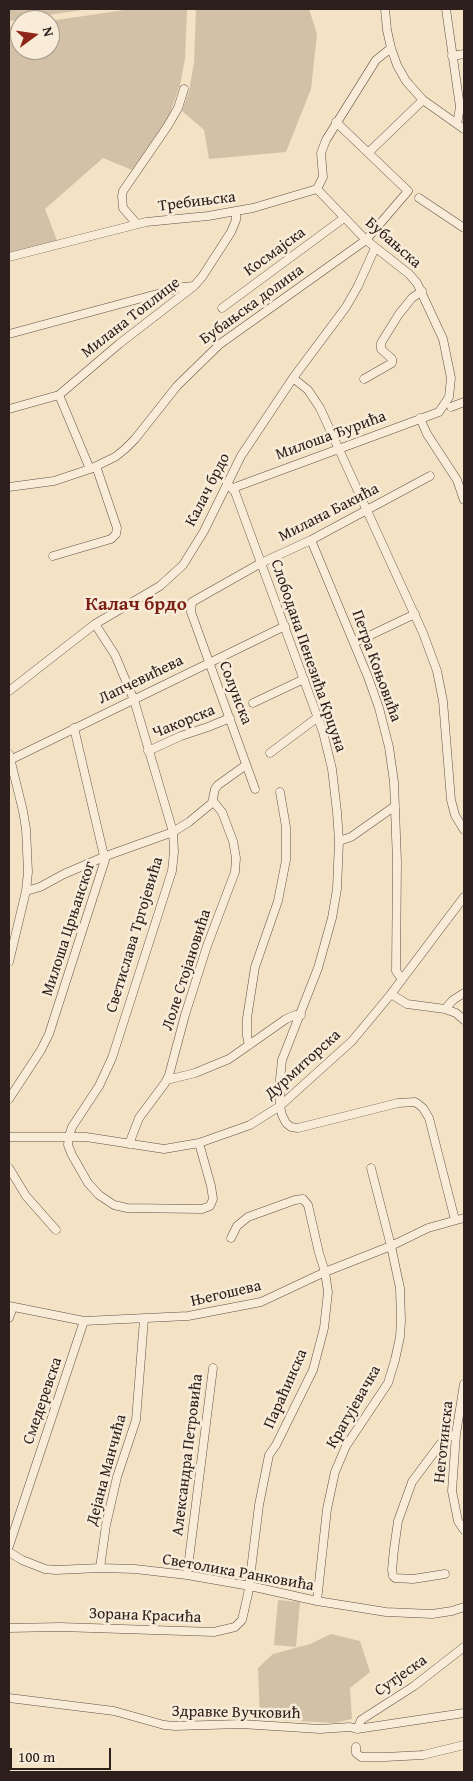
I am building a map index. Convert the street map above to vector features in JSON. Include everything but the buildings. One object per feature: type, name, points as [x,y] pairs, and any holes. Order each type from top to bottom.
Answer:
[{"type":"street","points":[[385,9],[391,48],[406,81],[423,100],[464,129]]},
{"type":"street","points":[[446,9],[460,107],[460,116],[457,124]]},
{"type":"street","points":[[317,189],[323,177],[322,147],[376,60],[391,48]]},
{"type":"street","points":[[452,56],[464,54]]},
{"type":"street","points":[[137,224],[124,208],[122,191],[167,127],[178,108],[184,89]]},
{"type":"street","points":[[336,122],[368,153],[423,100]]},
{"type":"street","name":"Бубањска долина","points":[[9,487],[54,481],[93,468],[125,449],[177,386],[220,344],[366,240],[408,191],[368,153]]},
{"type":"street","name":"Требињска","points":[[9,257],[137,224],[236,211],[317,189]]},
{"type":"street","name":"Бубањска","points":[[317,189],[366,240],[409,274],[422,291],[441,333],[451,378],[449,397],[439,412]]},
{"type":"street","points":[[419,198],[464,228]]},
{"type":"street","name":"Милана Топлице","points":[[9,409],[59,395],[107,354],[194,286],[202,277],[231,232],[236,220],[236,211]]},
{"type":"street","name":"Космајска","points":[[222,308],[344,218]]},
{"type":"street","name":"Калач брдо","points":[[9,691],[95,624],[149,594],[178,571],[198,542],[230,485],[240,456],[346,307],[358,286],[375,248]]},
{"type":"street","points":[[9,334],[183,287],[194,286]]},
{"type":"street","points":[[364,379],[392,362],[392,359],[381,349],[380,343],[412,298],[422,291]]},
{"type":"street","points":[[294,378],[308,390],[316,401],[429,647],[440,683],[445,716],[450,793],[455,815],[464,830]]},
{"type":"street","points":[[53,556],[111,539],[116,534],[117,528],[93,468],[59,395]]},
{"type":"street","points":[[450,407],[464,402]]},
{"type":"street","name":"Милоша Ђурића","points":[[230,485],[439,412]]},
{"type":"street","points":[[420,418],[432,442],[457,480],[464,500]]},
{"type":"street","name":"Милана Бакића","points":[[191,606],[195,600],[262,563],[311,540],[430,476]]},
{"type":"street","name":"Слободана Пенезића Крцуна","points":[[230,485],[262,563],[327,745],[334,782],[339,841],[337,890],[330,926],[323,954],[282,1060],[280,1106]]},
{"type":"street","name":"Петра Коњовића","points":[[311,540],[374,694],[386,734],[393,772],[395,806],[397,888],[396,971],[402,979]]},
{"type":"street","name":"Солунска","points":[[191,606],[191,612],[208,663],[255,789]]},
{"type":"street","points":[[354,643],[415,614]]},
{"type":"street","name":"Светислава Тргојевића","points":[[68,1136],[102,1081],[112,1058],[172,871],[174,852],[173,832],[134,700],[115,655],[95,624]]},
{"type":"street","name":"Лапчевићева","points":[[10,757],[134,700],[285,626]]},
{"type":"street","points":[[253,703],[304,679]]},
{"type":"street","points":[[270,753],[318,717]]},
{"type":"street","name":"Чакорска","points":[[148,751],[181,736],[230,718]]},
{"type":"street","name":"Милоша Црњанског","points":[[9,1099],[41,1050],[49,1034],[106,856],[74,728]]},
{"type":"street","points":[[9,962],[26,891],[28,872],[24,811],[10,757]]},
{"type":"street","points":[[26,891],[40,887],[64,874],[106,856],[173,832],[195,819],[213,801],[215,789],[218,785],[246,765]]},
{"type":"street","points":[[250,1045],[247,1036],[247,1018],[255,966],[278,901],[286,860],[286,827],[280,792]]},
{"type":"street","name":"Лоле Стојановића","points":[[129,1144],[140,1118],[166,1080],[207,946],[235,872],[236,858],[233,841],[222,812],[213,801]]},
{"type":"street","points":[[339,841],[351,837],[395,806]]},
{"type":"street","name":"Дурмиторска","points":[[9,1137],[94,1137],[164,1149],[199,1143],[250,1125],[280,1106],[352,1040],[391,994],[464,897]]},
{"type":"street","points":[[445,1009],[449,1003],[464,993]]},
{"type":"street","points":[[391,994],[408,1004],[445,1009],[456,1013],[464,1020]]},
{"type":"street","points":[[166,1080],[220,1063],[250,1045],[286,1019],[295,1015],[301,1015]]},
{"type":"street","points":[[280,1106],[286,1123],[291,1127],[298,1128],[398,1103],[415,1102],[423,1108],[429,1118],[454,1220]]},
{"type":"street","points":[[68,1136],[70,1151],[91,1186],[105,1200],[114,1205],[127,1208],[202,1209],[210,1206],[213,1199],[212,1192],[199,1143]]},
{"type":"street","points":[[9,1168],[26,1196],[56,1230]]},
{"type":"street","name":"Крагујевачка","points":[[317,1601],[327,1509],[335,1472],[346,1446],[388,1383],[398,1346],[401,1302],[391,1246],[371,1168]]},
{"type":"street","name":"Параћинска","points":[[231,1238],[237,1226],[248,1217],[295,1200],[303,1199],[308,1205],[319,1253],[326,1272],[328,1292],[317,1357],[310,1376],[276,1445],[269,1455],[259,1505],[250,1586]]},
{"type":"street","name":"Његошева","points":[[11,1307],[84,1322],[188,1316],[262,1302],[428,1228],[464,1218]]},
{"type":"street","points":[[9,1318],[11,1307]]},
{"type":"street","name":"Дејана Манчића","points":[[100,1568],[106,1525],[117,1477],[136,1420],[144,1319]]},
{"type":"street","name":"Смедеревска","points":[[9,1546],[84,1322]]},
{"type":"street","name":"Александра Петровића","points":[[187,1575],[213,1368]]},
{"type":"street","name":"Неготинска","points":[[464,1384],[456,1434],[452,1491],[458,1520],[464,1530]]},
{"type":"street","points":[[445,1574],[426,1578],[397,1579],[393,1576],[394,1555],[398,1521],[412,1482],[441,1443],[456,1434]]},
{"type":"street","name":"Светолика Ранковића","points":[[9,1552],[22,1560],[45,1569],[135,1569],[187,1575],[250,1586],[317,1601],[399,1613],[445,1612],[464,1607]]},
{"type":"street","name":"Зорана Красића","points":[[9,1628],[60,1627],[189,1632],[224,1630],[235,1627],[242,1620],[250,1586]]},
{"type":"street","name":"Сутјеска","points":[[357,1729],[361,1720],[367,1715],[414,1686],[464,1646]]},
{"type":"street","name":"Здравке Вучковић","points":[[9,1698],[114,1711],[164,1725],[175,1726],[268,1725],[320,1729],[350,1727],[357,1729],[464,1713]]},
{"type":"street","points":[[356,1747],[356,1753],[360,1757],[385,1757],[423,1755],[464,1745]]},
{"type":"shaded area","points":[[9,9],[88,9],[60,13],[60,10],[10,10],[9,21]]},
{"type":"shaded area","points":[[131,9],[187,9],[185,59],[180,85],[169,116],[132,170],[103,158],[45,209],[58,243],[9,257],[9,27],[10,60],[60,60],[60,20]]},
{"type":"shaded area","points":[[196,9],[309,9],[317,34],[311,89],[286,152],[209,159],[204,130],[182,111],[189,91],[194,63]]},
{"type":"shaded area","points":[[278,1600],[300,1602],[296,1647],[274,1645]]},
{"type":"shaded area","points":[[331,1634],[360,1641],[370,1672],[350,1688],[352,1719],[334,1723],[260,1719],[258,1668],[273,1654],[310,1644]]},
{"type":"district","name":"Калач брдо","points":[[136,605]]}]
